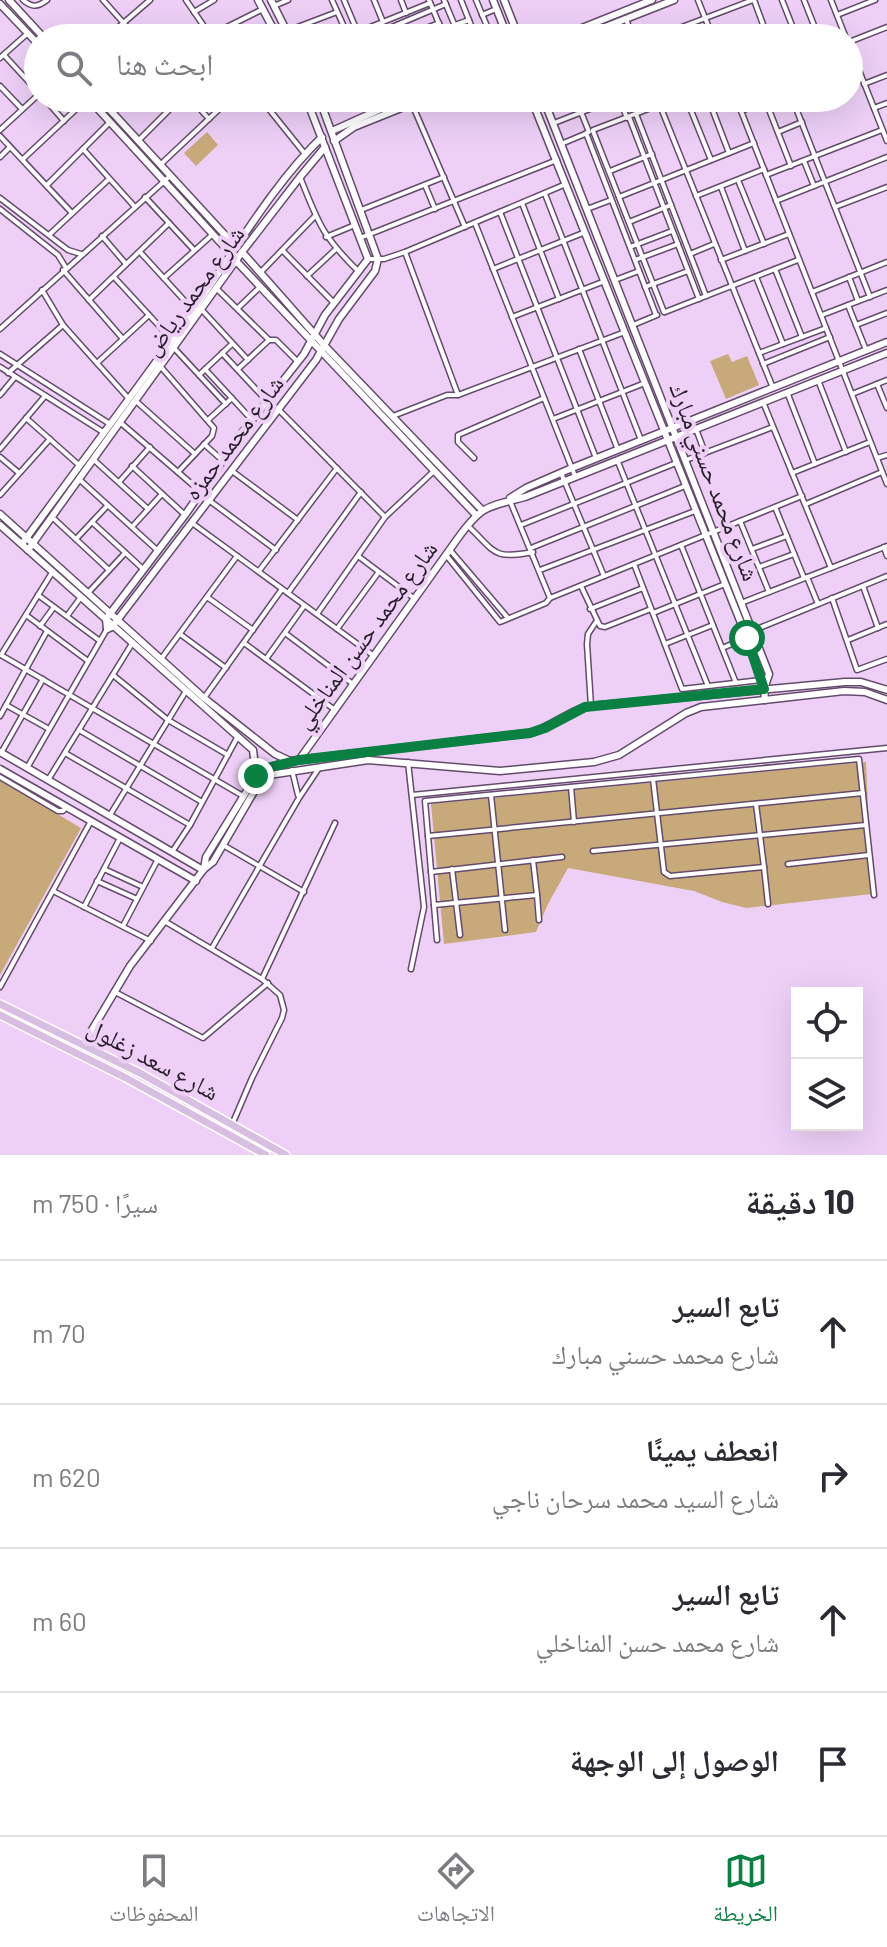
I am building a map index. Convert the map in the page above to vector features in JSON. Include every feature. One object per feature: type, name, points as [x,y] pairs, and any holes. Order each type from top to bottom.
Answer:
[{"type":"main road","name":"شارع سعد زغلول","points":[[0,1004],[148,1077],[286,1155]]},
{"type":"main road","name":"شارع سعد زغلول","points":[[0,1015],[126,1078],[266,1155]]},
{"type":"street","points":[[9,0],[31,24]]},
{"type":"street","points":[[23,0],[39,6],[47,0]]},
{"type":"street","points":[[103,0],[123,23],[150,0]]},
{"type":"street","points":[[186,0],[201,24]]},
{"type":"street","points":[[194,12],[214,0]]},
{"type":"street","points":[[258,0],[271,24]]},
{"type":"street","points":[[282,24],[272,3],[288,0]]},
{"type":"street","points":[[332,0],[342,24]]},
{"type":"street","points":[[344,0],[355,24]]},
{"type":"street","points":[[374,0],[383,22]]},
{"type":"street","points":[[401,0],[406,13]]},
{"type":"street","points":[[461,0],[471,24]]},
{"type":"street","points":[[476,0],[486,24]]},
{"type":"street","points":[[493,0],[502,24]]},
{"type":"street","points":[[504,0],[513,24]]},
{"type":"street","points":[[591,24],[650,0]]},
{"type":"street","points":[[616,24],[674,0]]},
{"type":"street","points":[[698,0],[707,24]]},
{"type":"street","points":[[689,24],[753,0],[762,24]]},
{"type":"street","points":[[782,0],[791,24]]},
{"type":"street","points":[[804,0],[813,24]]},
{"type":"street","points":[[831,0],[841,24]]},
{"type":"street","points":[[837,15],[875,0]]},
{"type":"street","points":[[380,24],[430,1],[439,23]]},
{"type":"street","points":[[400,24],[445,2],[455,24]]},
{"type":"street","points":[[0,4],[24,29]]},
{"type":"street","points":[[234,24],[263,9]]},
{"type":"street","points":[[482,15],[496,9]]},
{"type":"street","points":[[311,24],[337,12]]},
{"type":"street","points":[[626,19],[628,24]]},
{"type":"street","points":[[458,24],[469,20]]},
{"type":"street","points":[[863,36],[887,27]]},
{"type":"street","points":[[24,37],[2,57],[24,80]]},
{"type":"street","points":[[887,75],[864,84],[884,127],[887,141]]},
{"type":"street","points":[[0,86],[22,109],[0,130]]},
{"type":"street","points":[[874,108],[887,103]]},
{"type":"street","points":[[56,112],[64,121]]},
{"type":"street","points":[[22,160],[73,112]]},
{"type":"street","points":[[101,112],[236,247]]},
{"type":"street","points":[[138,141],[167,112]]},
{"type":"street","points":[[203,112],[209,119]]},
{"type":"street","points":[[160,165],[216,112]]},
{"type":"street","points":[[271,112],[305,154]]},
{"type":"street","points":[[313,112],[368,259],[405,252],[566,184]]},
{"type":"street","points":[[325,112],[378,259]]},
{"type":"street","name":"شارع محمد رياض","points":[[28,544],[110,424],[175,349],[231,254],[305,154],[322,137],[371,112]]},
{"type":"street","name":"شارع محمد رياض","points":[[193,314],[202,310],[242,252],[325,147],[354,127],[392,112]]},
{"type":"street","points":[[416,112],[465,227]]},
{"type":"street","name":"شارع محمد حسني مبارك","points":[[537,112],[747,638],[764,689]]},
{"type":"street","name":"شارع محمد حسني مبارك","points":[[550,112],[769,674],[764,689]]},
{"type":"street","points":[[554,123],[581,112],[656,315]]},
{"type":"street","points":[[626,112],[699,299]]},
{"type":"street","points":[[663,112],[773,388]]},
{"type":"street","points":[[692,112],[711,160]]},
{"type":"street","points":[[713,112],[729,153]]},
{"type":"street","points":[[741,112],[887,484]]},
{"type":"street","points":[[770,112],[791,166]]},
{"type":"street","points":[[798,112],[870,297]]},
{"type":"street","points":[[113,113],[160,165],[167,178],[231,254]]},
{"type":"street","points":[[561,144],[638,113],[706,296]]},
{"type":"street","points":[[46,185],[110,122]]},
{"type":"street","points":[[778,132],[802,122]]},
{"type":"street","points":[[766,175],[884,127]]},
{"type":"street","points":[[589,132],[609,171],[664,312]]},
{"type":"street","points":[[0,136],[72,213]]},
{"type":"street","points":[[587,209],[754,143]]},
{"type":"street","points":[[0,157],[10,147]]},
{"type":"street","points":[[83,149],[134,206]]},
{"type":"street","points":[[602,174],[652,154]]},
{"type":"street","points":[[776,201],[887,157]]},
{"type":"street","points":[[360,238],[557,160]]},
{"type":"street","points":[[804,161],[814,186]]},
{"type":"street","points":[[696,196],[764,169]]},
{"type":"street","points":[[300,177],[326,237],[359,272]]},
{"type":"street","points":[[359,210],[444,177]]},
{"type":"street","points":[[0,329],[167,178]]},
{"type":"street","points":[[49,234],[109,179]]},
{"type":"street","points":[[738,180],[764,244]]},
{"type":"street","points":[[425,184],[435,209]]},
{"type":"street","points":[[721,187],[745,251]]},
{"type":"street","points":[[835,207],[887,187]]},
{"type":"street","points":[[545,194],[641,440]]},
{"type":"street","points":[[145,197],[194,250]]},
{"type":"street","points":[[0,198],[68,250],[81,254]]},
{"type":"street","points":[[522,203],[559,299]]},
{"type":"street","points":[[621,225],[671,205]]},
{"type":"street","points":[[0,209],[58,255],[64,269],[123,339]]},
{"type":"street","points":[[500,212],[596,458]]},
{"type":"street","points":[[260,273],[315,216]]},
{"type":"street","points":[[89,300],[169,223]]},
{"type":"street","points":[[475,223],[575,476]]},
{"type":"street","points":[[326,237],[355,225]]},
{"type":"street","points":[[630,247],[680,228]]},
{"type":"street","points":[[493,269],[585,232]]},
{"type":"street","points":[[164,278],[213,234]]},
{"type":"street","points":[[721,260],[789,234]]},
{"type":"street","points":[[101,236],[126,264]]},
{"type":"street","points":[[635,260],[685,241]]},
{"type":"street","points":[[690,254],[715,244]]},
{"type":"street","points":[[307,276],[336,249]]},
{"type":"street","points":[[282,250],[334,303]]},
{"type":"street","points":[[140,252],[193,314]]},
{"type":"street","points":[[242,252],[315,334],[322,349],[479,513]]},
{"type":"street","points":[[405,252],[458,395]]},
{"type":"street","name":"شارع محمد حمزه","points":[[108,616],[159,551],[234,443],[298,362],[334,303],[368,259]]},
{"type":"street","name":"شارع محمد حمزه","points":[[27,768],[100,641],[143,589],[322,349],[339,319],[370,278],[378,259]]},
{"type":"street","points":[[633,325],[799,260]]},
{"type":"street","points":[[236,261],[311,342],[393,416],[435,470],[479,513]]},
{"type":"street","points":[[812,292],[887,262]]},
{"type":"street","points":[[645,287],[696,268]]},
{"type":"street","points":[[775,269],[802,337]]},
{"type":"street","points":[[615,280],[639,271]]},
{"type":"street","points":[[114,277],[172,340]]},
{"type":"street","points":[[756,277],[783,344]]},
{"type":"street","points":[[849,277],[858,301]]},
{"type":"street","points":[[512,317],[605,281]]},
{"type":"street","points":[[238,308],[260,287]]},
{"type":"street","points":[[217,289],[269,340]]},
{"type":"street","points":[[42,290],[63,325],[97,363],[133,400],[195,454]]},
{"type":"street","points":[[821,316],[887,290]]},
{"type":"street","points":[[610,295],[620,291]]},
{"type":"street","points":[[848,305],[866,350]]},
{"type":"street","points":[[202,310],[248,360]]},
{"type":"street","points":[[856,325],[887,313]]},
{"type":"street","points":[[97,363],[149,315]]},
{"type":"street","points":[[8,373],[63,325]]},
{"type":"street","name":"شارع محمد رياض","points":[[28,544],[113,435],[172,340],[186,327]]},
{"type":"street","points":[[759,353],[826,328]]},
{"type":"street","points":[[393,416],[625,332]]},
{"type":"street","points":[[763,364],[830,337]]},
{"type":"street","points":[[238,369],[269,340],[276,340],[298,362]]},
{"type":"street","points":[[562,477],[572,468],[596,458],[887,342]]},
{"type":"street","points":[[199,375],[233,343]]},
{"type":"street","points":[[175,349],[226,404]]},
{"type":"street","points":[[579,349],[618,450]]},
{"type":"street","points":[[222,353],[267,401]]},
{"type":"street","points":[[479,513],[521,491],[562,477],[575,476],[887,353]]},
{"type":"street","points":[[0,354],[110,424]]},
{"type":"street","points":[[0,367],[113,435]]},
{"type":"street","points":[[161,367],[214,431],[178,472]]},
{"type":"street","points":[[205,369],[252,420]]},
{"type":"street","points":[[0,395],[15,377]]},
{"type":"street","points":[[818,380],[846,452]]},
{"type":"street","points":[[852,394],[887,380]]},
{"type":"street","points":[[553,419],[645,383]]},
{"type":"street","points":[[877,384],[887,408]]},
{"type":"street","points":[[787,392],[815,464]]},
{"type":"street","points":[[0,449],[45,396]]},
{"type":"street","points":[[208,420],[232,398]]},
{"type":"street","points":[[474,458],[458,442],[458,435],[544,398]]},
{"type":"street","points":[[763,402],[831,568]]},
{"type":"street","points":[[278,409],[385,517]]},
{"type":"street","points":[[26,418],[80,466]]},
{"type":"street","points":[[121,423],[201,492]]},
{"type":"street","points":[[686,460],[773,427]]},
{"type":"street","points":[[696,428],[705,453]]},
{"type":"street","points":[[0,495],[50,439]]},
{"type":"street","points":[[234,443],[243,442],[249,448]]},
{"type":"street","points":[[792,473],[870,442]]},
{"type":"street","points":[[204,444],[222,460]]},
{"type":"street","points":[[119,482],[150,447]]},
{"type":"street","points":[[877,458],[887,455]]},
{"type":"street","points":[[0,457],[19,473]]},
{"type":"street","points":[[617,459],[708,686]]},
{"type":"street","points":[[94,460],[148,509]]},
{"type":"street","points":[[521,525],[676,463]]},
{"type":"street","points":[[132,466],[185,515]]},
{"type":"street","points":[[259,572],[337,468]]},
{"type":"street","points":[[317,614],[385,517],[435,470]]},
{"type":"street","points":[[231,471],[298,520]]},
{"type":"street","points":[[806,504],[882,472]]},
{"type":"street","points":[[562,477],[604,576]]},
{"type":"street","points":[[80,480],[159,551]]},
{"type":"street","points":[[468,526],[498,554],[506,557],[532,550],[685,486]]},
{"type":"street","points":[[288,593],[361,492]]},
{"type":"street","points":[[132,527],[162,494]]},
{"type":"street","points":[[448,553],[500,622],[546,603],[550,598],[802,496]]},
{"type":"street","points":[[509,499],[550,598]]},
{"type":"street","points":[[209,500],[276,550]]},
{"type":"street","points":[[76,539],[107,505]]},
{"type":"street","points":[[775,507],[818,604]]},
{"type":"street","points":[[540,570],[695,511]]},
{"type":"street","name":"شارع محمد حسن المناخلي","points":[[83,1045],[113,991],[204,869],[211,864],[223,845],[244,795],[259,772],[299,760],[479,513]]},
{"type":"street","points":[[0,514],[53,571],[84,595]]},
{"type":"street","points":[[52,517],[109,570]]},
{"type":"street","points":[[740,521],[769,592]]},
{"type":"street","points":[[92,522],[144,570]]},
{"type":"street","points":[[192,523],[374,656]]},
{"type":"street","points":[[0,525],[28,544],[253,750],[255,758],[244,795],[1,656],[53,571]]},
{"type":"street","points":[[751,549],[787,536]]},
{"type":"street","points":[[681,545],[736,683]]},
{"type":"street","points":[[741,603],[885,547],[887,556]]},
{"type":"street","points":[[67,616],[125,553]]},
{"type":"street","points":[[759,568],[794,554]]},
{"type":"street","points":[[161,659],[237,556]]},
{"type":"street","points":[[358,556],[415,599]]},
{"type":"street","points":[[634,564],[682,689],[761,680]]},
{"type":"street","points":[[337,629],[379,572]]},
{"type":"street","points":[[752,631],[887,576]]},
{"type":"street","points":[[135,581],[143,589]]},
{"type":"street","points":[[581,586],[596,622],[605,627],[725,584]]},
{"type":"street","points":[[863,586],[878,628]]},
{"type":"street","points":[[476,587],[508,618]]},
{"type":"street","points":[[590,609],[643,588]]},
{"type":"street","points":[[204,698],[282,589]]},
{"type":"street","points":[[38,595],[100,641]]},
{"type":"street","points":[[207,597],[253,630]]},
{"type":"street","points":[[832,598],[858,670],[887,659]]},
{"type":"street","points":[[266,659],[304,605]]},
{"type":"street","points":[[40,626],[54,607]]},
{"type":"street","points":[[26,615],[88,661]]},
{"type":"street","points":[[108,616],[113,625],[161,659],[204,698],[275,754],[290,761]]},
{"type":"street","points":[[591,706],[587,644],[588,634],[596,622]]},
{"type":"street","points":[[848,640],[887,624]]},
{"type":"street","points":[[665,644],[713,625]]},
{"type":"street","points":[[0,716],[47,631]]},
{"type":"street","points":[[285,633],[353,684]]},
{"type":"street","points":[[180,634],[226,668]]},
{"type":"street","points":[[722,648],[747,638]]},
{"type":"street","points":[[48,780],[133,642]]},
{"type":"street","points":[[244,643],[335,710]]},
{"type":"street","points":[[113,675],[168,720],[228,755]]},
{"type":"street","points":[[43,679],[0,752],[204,869]]},
{"type":"street","points":[[299,760],[530,733],[591,706],[850,682],[887,690]]},
{"type":"street","points":[[764,689],[765,700]]},
{"type":"street","points":[[110,815],[186,690]]},
{"type":"street","name":"شارع محمد حسن المناخلي","points":[[204,869],[206,857],[264,778],[275,773],[321,765],[388,760],[510,771],[600,761],[625,751],[691,710],[851,691],[887,700]]},
{"type":"street","points":[[6,705],[49,729]]},
{"type":"street","points":[[79,730],[202,802]]},
{"type":"street","points":[[172,852],[238,736]]},
{"type":"street","points":[[412,795],[887,748]]},
{"type":"street","points":[[386,751],[388,760]]},
{"type":"street","points":[[65,753],[190,825]]},
{"type":"street","points":[[437,940],[425,801],[859,759],[874,895]]},
{"type":"street","points":[[408,762],[424,907],[411,969]]},
{"type":"street","points":[[212,948],[321,765]]},
{"type":"street","points":[[685,768],[686,776]]},
{"type":"street","points":[[0,769],[58,811],[66,807]]},
{"type":"street","points":[[292,770],[299,798]]},
{"type":"street","points":[[0,777],[11,779],[58,802],[196,881]]},
{"type":"street","points":[[653,779],[662,868],[670,876],[764,867]]},
{"type":"street","points":[[571,787],[574,822]]},
{"type":"street","points":[[58,802],[66,790]]},
{"type":"street","points":[[428,836],[863,793]]},
{"type":"street","points":[[491,795],[505,930]]},
{"type":"street","points":[[756,804],[768,904]]},
{"type":"street","points":[[0,987],[91,821]]},
{"type":"street","points":[[262,979],[335,823]]},
{"type":"street","points":[[593,851],[866,825]]},
{"type":"street","points":[[84,907],[120,837]]},
{"type":"street","points":[[223,845],[304,892]]},
{"type":"street","points":[[788,864],[869,855]]},
{"type":"street","points":[[193,864],[206,857]]},
{"type":"street","points":[[431,872],[562,857]]},
{"type":"street","points":[[123,926],[158,859]]},
{"type":"street","points":[[533,860],[539,920]]},
{"type":"street","points":[[104,869],[143,887]]},
{"type":"street","points":[[452,869],[460,935]]},
{"type":"street","points":[[97,881],[137,899]]},
{"type":"street","points":[[53,891],[151,941]]},
{"type":"street","points":[[434,905],[537,895]]},
{"type":"street","points":[[166,922],[262,979],[280,995],[284,1010],[282,1018],[228,1134]]},
{"type":"street","points":[[113,991],[203,1038],[268,983]]},
{"type":"shaded area","points":[[207,132],[218,145],[196,166],[184,153]]},
{"type":"shaded area","points":[[728,354],[732,362],[747,356],[759,385],[726,399],[710,361]]},
{"type":"shaded area","points":[[866,762],[872,894],[746,908],[694,891],[568,868],[536,932],[444,944],[431,804]]},
{"type":"shaded area","points":[[0,780],[81,828],[0,975]]},
{"type":"route","points":[[256,776],[267,768],[299,760],[530,733],[585,707],[764,689],[747,638]]}]
